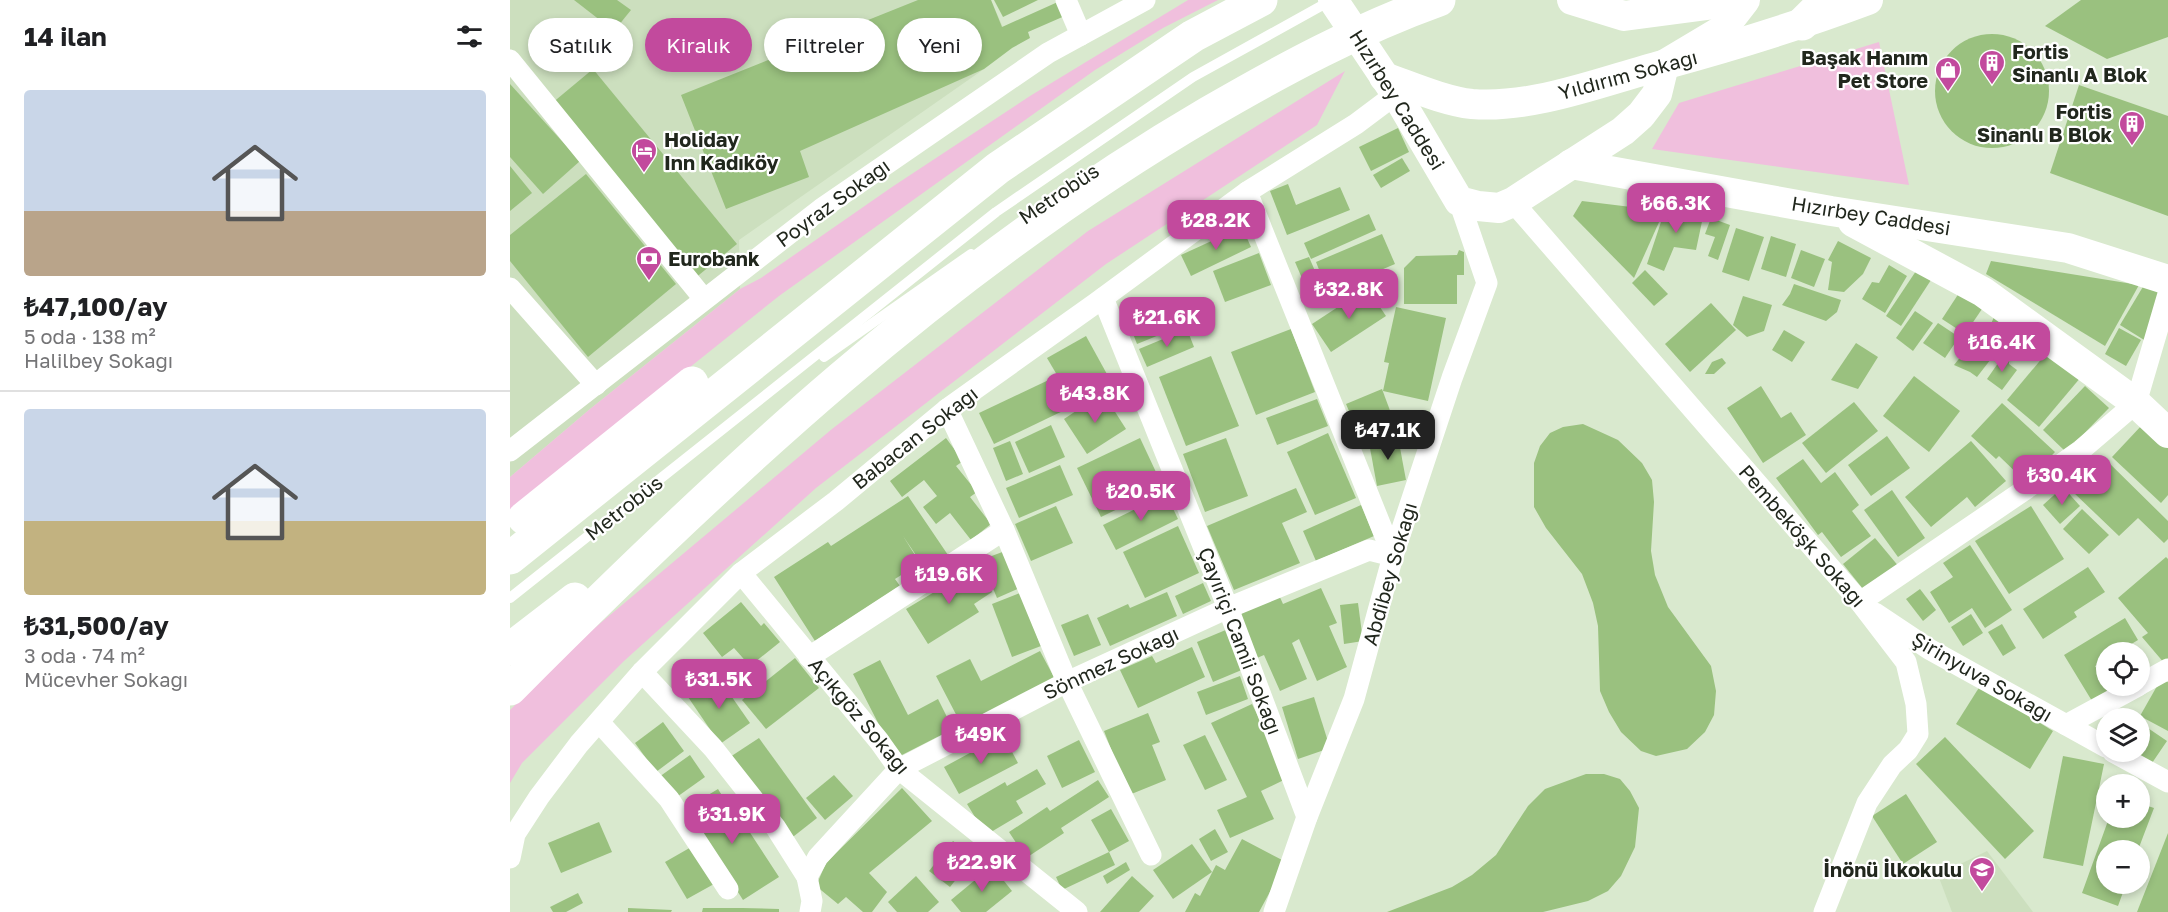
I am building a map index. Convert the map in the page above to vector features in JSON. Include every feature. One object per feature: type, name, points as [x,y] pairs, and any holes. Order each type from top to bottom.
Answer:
[{"type":"highway","points":[[510,558],[998,168],[1193,36],[1261,0]]},
{"type":"highway","points":[[510,689],[587,611],[710,495],[859,362],[1014,240],[1089,187],[1168,137],[1286,68],[1406,12],[1439,0]]},
{"type":"highway","points":[[1802,24],[1826,0]]},
{"type":"highway","points":[[510,529],[702,375],[737,352],[847,289]]},
{"type":"highway","points":[[510,650],[710,495]]},
{"type":"main road","points":[[1572,0],[1624,16],[1733,0]]},
{"type":"main road","points":[[1459,201],[1499,208],[1514,202],[1623,130],[1641,115],[1658,94],[1664,65],[1721,32],[1745,0]]},
{"type":"main road","name":"Yıldırım Sokağı","points":[[1390,86],[1471,104],[1512,104],[1592,87],[1695,58],[1868,0]]},
{"type":"main road","name":"Hızırbey Caddesi","points":[[1339,12],[1390,86],[1459,201]]},
{"type":"main road","name":"Hızırbey Caddesi","points":[[1571,164],[1831,211],[2068,248],[2168,280]]},
{"type":"main road","points":[[1831,211],[1983,292],[2136,403],[2168,433]]},
{"type":"street","points":[[1066,0],[1081,35]]},
{"type":"street","name":"Poyraz Sokağı","points":[[510,451],[821,209],[1048,53],[1144,0]]},
{"type":"street","points":[[510,60],[704,299]]},
{"type":"street","name":"Babacan Sokağı","points":[[510,858],[515,834],[538,797],[642,672],[741,573],[836,501],[947,409],[1247,192],[1356,124],[1390,86]]},
{"type":"street","points":[[1247,192],[1393,556]]},
{"type":"street","name":"Abdibey Sokağı","points":[[1274,912],[1307,817],[1354,699],[1393,556],[1452,378],[1487,283],[1459,201]]},
{"type":"street","name":"Pembeköşk Sokağı","points":[[1514,202],[1860,602],[1906,662],[1916,704],[1918,734],[1908,750],[1892,765],[1867,803],[1824,912]]},
{"type":"street","points":[[510,288],[596,385]]},
{"type":"street","points":[[1860,602],[2081,450],[2136,403],[2168,294]]},
{"type":"street","name":"Çayıriçi Camii Sokağı","points":[[1103,298],[1228,608],[1307,817]]},
{"type":"street","points":[[947,409],[1004,530],[1067,682],[1151,855]]},
{"type":"street","points":[[809,657],[1004,530]]},
{"type":"street","name":"Sönmez Sokağı","points":[[807,877],[818,857],[898,769],[1067,682],[1228,608],[1369,550],[1393,556]]},
{"type":"street","name":"Açıkgöz Sokağı","points":[[741,573],[879,741],[898,769],[1077,912]]},
{"type":"street","name":"Şirinyuva Sokağı","points":[[1860,602],[1929,649],[2096,742]]},
{"type":"street","points":[[2150,679],[2168,669]]},
{"type":"street","points":[[642,672],[713,748],[776,828],[807,877],[812,901],[810,912]]},
{"type":"street","points":[[2066,726],[2119,696]]},
{"type":"street","points":[[599,722],[669,799],[728,889]]},
{"type":"street","points":[[2131,762],[2168,782]]},
{"type":"lane","name":"Metrobüs","points":[[510,598],[996,212],[1193,77],[1281,27],[1339,12]]},
{"type":"lane","name":"Metrobüs","points":[[738,417],[983,245]]},
{"type":"shaded area","points":[[510,0],[991,0],[1012,48],[982,70],[982,18],[897,18],[897,72],[980,72],[739,240],[740,289],[590,409],[510,477]]},
{"type":"shaded area","points":[[1188,0],[1218,0],[1163,28],[1095,70],[779,296],[510,511],[510,477],[590,409],[740,289],[761,278],[892,187],[1030,96]]},
{"type":"shaded area","points":[[1879,42],[1909,185],[1652,149],[1679,103]]},
{"type":"shaded area","points":[[1345,71],[1317,125],[1106,264],[816,488],[624,661],[522,763],[510,783],[510,710],[591,631],[832,429],[1088,231]]},
{"type":"shaded area","name":"İnönü İlkokulu","points":[[1987,851],[2033,912],[1952,912],[1938,875]]},
{"type":"building","points":[[574,0],[617,0],[631,10],[625,18],[597,18]]},
{"type":"building","points":[[918,0],[991,0],[1002,27],[1060,1],[1067,15],[1028,32],[1030,38],[982,70],[982,18],[897,18],[897,72],[977,72],[800,151],[809,177],[726,209],[681,95],[738,72],[752,72],[752,67],[764,62],[764,72],[885,72],[885,18],[873,18]]},
{"type":"building","points":[[994,0],[1038,0],[1003,17]]},
{"type":"building","points":[[2081,0],[2168,0],[2168,37],[2107,59],[2045,26]]},
{"type":"building","name":"Fortis Sinanlı A Blok","points":[[1992,34],[2014,38],[2024,43],[2040,59],[2045,69],[2049,91],[2045,113],[2040,123],[2024,139],[2014,144],[1992,148],[1970,144],[1960,139],[1944,123],[1939,113],[1935,91],[1939,69],[1944,59],[1960,43],[1970,38]]},
{"type":"building","name":"Holiday Inn Kadıköy","points":[[589,72],[595,72],[737,244],[694,279],[551,104]]},
{"type":"building","points":[[510,84],[580,161],[543,194],[510,157]]},
{"type":"building","points":[[2079,85],[2168,116],[2168,216],[2050,173]]},
{"type":"building","points":[[1398,128],[1409,152],[1371,171],[1359,147]]},
{"type":"building","points":[[1402,158],[1410,171],[1381,188],[1373,175]]},
{"type":"building","points":[[510,166],[532,193],[510,211]]},
{"type":"building","points":[[586,174],[676,284],[588,357],[510,261],[510,235]]},
{"type":"building","points":[[1288,184],[1296,205],[1340,187],[1350,210],[1287,235],[1270,191]]},
{"type":"building","points":[[1582,201],[1664,211],[1634,278],[1573,216]]},
{"type":"building","points":[[1667,204],[1704,212],[1696,250],[1674,247],[1664,271],[1647,264]]},
{"type":"building","points":[[1369,214],[1376,230],[1311,259],[1304,243]]},
{"type":"building","points":[[1711,218],[1730,225],[1718,260],[1708,256],[1715,237],[1705,234]]},
{"type":"building","points":[[1242,227],[1251,247],[1191,276],[1181,255]]},
{"type":"building","points":[[1736,228],[1764,237],[1749,281],[1722,272]]},
{"type":"building","points":[[1382,234],[1395,264],[1336,289],[1329,274],[1322,277],[1316,262]]},
{"type":"building","points":[[1771,236],[1796,244],[1786,277],[1761,269]]},
{"type":"building","points":[[1838,241],[1871,258],[1863,274],[1844,292],[1828,290],[1832,262],[1828,260]]},
{"type":"building","points":[[1459,250],[1464,252],[1464,275],[1457,275],[1457,304],[1404,304],[1404,268],[1416,256],[1457,255]]},
{"type":"building","points":[[1801,250],[1825,259],[1814,287],[1791,278]]},
{"type":"building","points":[[1259,253],[1271,285],[1225,302],[1213,271]]},
{"type":"building","points":[[1309,257],[1318,278],[1304,283],[1295,262]]},
{"type":"building","points":[[1991,261],[2139,285],[2105,346],[1986,274]]},
{"type":"building","points":[[1889,265],[1907,276],[1885,313],[1862,299],[1872,282],[1879,283]]},
{"type":"building","points":[[1645,270],[1668,294],[1654,306],[1632,283]]},
{"type":"building","points":[[1916,271],[1931,280],[1901,326],[1886,316]]},
{"type":"building","points":[[2147,280],[2161,289],[2149,343],[2120,325]]},
{"type":"building","points":[[1794,284],[1841,300],[1837,312],[1826,321],[1782,305]]},
{"type":"building","points":[[1367,288],[1386,316],[1331,352],[1312,324]]},
{"type":"building","points":[[1959,293],[1982,309],[1965,334],[1942,319]]},
{"type":"building","points":[[1743,296],[1772,305],[1764,331],[1747,337],[1733,325]]},
{"type":"building","points":[[1162,298],[1174,329],[1137,344],[1125,313]]},
{"type":"building","points":[[1711,303],[1736,330],[1690,372],[1665,344]]},
{"type":"building","points":[[1396,307],[1446,318],[1428,401],[1383,391],[1389,363],[1384,362]]},
{"type":"building","points":[[1915,311],[1933,323],[1913,351],[1896,338]]},
{"type":"building","points":[[1996,312],[2021,333],[2004,353],[1983,335]]},
{"type":"building","points":[[1938,323],[1959,337],[1945,358],[1923,343]]},
{"type":"building","points":[[2119,328],[2141,340],[2126,366],[2105,354]]},
{"type":"building","points":[[1187,329],[1194,347],[1147,367],[1139,349]]},
{"type":"building","points":[[1291,329],[1315,392],[1256,415],[1231,352]]},
{"type":"building","points":[[1784,330],[1805,342],[1792,362],[1772,350]]},
{"type":"building","points":[[1086,336],[1108,376],[1070,397],[1047,358]]},
{"type":"building","points":[[1974,340],[1994,355],[1977,377],[1954,365]]},
{"type":"building","points":[[1856,343],[1878,357],[1858,389],[1831,380]]},
{"type":"building","points":[[2049,350],[2081,377],[2039,427],[2007,400]]},
{"type":"building","points":[[1211,356],[1239,426],[1186,446],[1159,377]]},
{"type":"building","points":[[2003,356],[2009,356],[2009,364],[2017,370],[2002,390],[1987,379]]},
{"type":"building","points":[[1722,358],[1726,363],[1714,374],[1705,374],[1712,362]]},
{"type":"building","points":[[1914,376],[1960,411],[1929,452],[1883,416]]},
{"type":"building","points":[[1055,377],[1069,408],[994,444],[979,413]]},
{"type":"building","points":[[1761,386],[1781,418],[1791,412],[1806,435],[1763,463],[1727,408]]},
{"type":"building","points":[[2085,386],[2109,408],[2066,452],[2043,430]]},
{"type":"building","points":[[1382,389],[1392,416],[1357,430],[1346,404]]},
{"type":"building","points":[[1103,393],[1126,429],[1087,454],[1064,419]]},
{"type":"building","points":[[1317,399],[1328,426],[1277,445],[1266,418]]},
{"type":"building","points":[[1854,402],[1878,431],[1826,473],[1802,443]]},
{"type":"building","points":[[2002,403],[2055,452],[2026,482],[1999,456],[1996,459],[1971,436]]},
{"type":"building","points":[[1583,424],[1618,440],[1642,463],[1652,480],[1654,502],[1651,551],[1655,575],[1668,607],[1711,666],[1716,691],[1714,715],[1705,732],[1687,749],[1656,756],[1641,751],[1621,732],[1600,691],[1598,626],[1593,603],[1582,574],[1546,528],[1534,507],[1534,463],[1540,446],[1550,433],[1563,427]]},
{"type":"building","points":[[1051,425],[1065,457],[1029,473],[1015,442]]},
{"type":"building","points":[[2142,425],[2168,448],[2168,495],[2161,503],[2112,457]]},
{"type":"building","points":[[1328,433],[1356,498],[1315,515],[1287,452]]},
{"type":"building","points":[[1887,436],[1910,468],[1871,496],[1848,465]]},
{"type":"building","points":[[1398,437],[1406,480],[1377,486],[1369,443]]},
{"type":"building","points":[[946,438],[963,461],[956,466],[977,492],[970,497],[991,524],[971,540],[950,513],[936,524],[923,507],[937,496],[924,480],[902,497],[890,481]]},
{"type":"building","points":[[1140,438],[1163,487],[1101,517],[1077,468]]},
{"type":"building","points":[[1226,438],[1248,496],[1205,512],[1183,454]]},
{"type":"building","points":[[1010,441],[1023,474],[1006,481],[993,448]]},
{"type":"building","points":[[1971,441],[2006,481],[1975,507],[1967,497],[1931,527],[1905,497]]},
{"type":"building","points":[[1803,459],[1821,483],[1835,472],[1859,505],[1852,511],[1871,536],[1841,557],[1822,532],[1818,535],[1776,478]]},
{"type":"building","points":[[2105,459],[2168,521],[2168,539],[2164,543],[2138,518],[2119,536],[2073,492]]},
{"type":"building","points":[[1060,465],[1073,495],[1019,518],[1006,488]]},
{"type":"building","points":[[2063,487],[2080,506],[2060,524],[2043,505]]},
{"type":"building","points":[[1296,488],[1307,512],[1282,523],[1300,563],[1234,590],[1207,526]]},
{"type":"building","points":[[1892,490],[1925,538],[1898,557],[1864,510]]},
{"type":"building","points":[[1166,494],[1178,519],[1116,550],[1103,525]]},
{"type":"building","points":[[908,496],[948,555],[926,570],[903,536],[920,563],[895,579],[900,586],[815,641],[774,577],[828,542],[831,546]]},
{"type":"building","points":[[1361,505],[1374,536],[1316,561],[1303,531]]},
{"type":"building","points":[[1056,506],[1073,543],[1031,561],[1015,524]]},
{"type":"building","points":[[2031,506],[2064,559],[2009,594],[1975,541]]},
{"type":"building","points":[[2082,509],[2109,535],[2089,554],[2063,529]]},
{"type":"building","points":[[1178,526],[1199,573],[1145,598],[1123,552]]},
{"type":"building","points":[[1875,538],[1900,568],[1867,594],[1843,564]]},
{"type":"building","points":[[1970,545],[2012,610],[1985,628],[1972,608],[1949,623],[1930,592],[1953,577],[1943,563]]},
{"type":"building","points":[[1005,551],[1020,588],[997,598],[981,560]]},
{"type":"building","points":[[2166,557],[2168,559],[2168,661],[2165,664],[2150,646],[2150,642],[2146,642],[2142,637],[2148,633],[2118,598]]},
{"type":"building","points":[[976,567],[992,592],[974,604],[979,612],[928,644],[906,609]]},
{"type":"building","points":[[2088,567],[2105,592],[2074,612],[2077,617],[2043,639],[2023,609]]},
{"type":"building","points":[[1203,583],[1211,601],[1183,614],[1175,596]]},
{"type":"building","points":[[1321,588],[1337,623],[1329,626],[1347,667],[1317,681],[1299,639],[1292,643],[1307,679],[1280,691],[1264,655],[1257,658],[1237,613],[1279,595],[1283,604]]},
{"type":"building","points":[[1920,589],[1936,610],[1923,621],[1906,599]]},
{"type":"building","points":[[1167,592],[1177,616],[1110,646],[1097,618],[1128,604],[1130,608]]},
{"type":"building","points":[[1020,593],[1041,646],[1012,657],[992,604]]},
{"type":"building","points":[[741,602],[761,626],[764,623],[780,642],[750,666],[734,648],[722,657],[703,633]]},
{"type":"building","points":[[1358,603],[1363,641],[1344,644],[1340,605]]},
{"type":"building","points":[[1088,614],[1101,645],[1074,656],[1061,625]]},
{"type":"building","points":[[1971,614],[1983,633],[1963,646],[1951,627]]},
{"type":"building","points":[[2125,618],[2138,640],[2135,642],[2096,642],[2096,696],[2100,696],[2092,701],[2064,655]]},
{"type":"building","points":[[2002,624],[2016,648],[2003,656],[1988,632]]},
{"type":"building","points":[[1228,629],[1244,669],[1213,682],[1197,642]]},
{"type":"building","points":[[1192,647],[1205,677],[1138,708],[1120,670],[1152,656],[1156,663]]},
{"type":"building","points":[[1040,651],[1055,679],[962,726],[936,676],[970,659],[981,681]]},
{"type":"building","points":[[795,658],[819,688],[766,729],[742,700]]},
{"type":"building","points":[[880,660],[908,715],[938,699],[953,729],[896,758],[853,674]]},
{"type":"building","points":[[1240,676],[1248,699],[1206,715],[1197,692]]},
{"type":"building","points":[[718,677],[750,723],[720,744],[688,697]]},
{"type":"building","points":[[2161,679],[2168,682],[2168,731],[2150,721],[2150,708],[2145,708]]},
{"type":"building","points":[[1980,686],[2053,731],[2030,769],[1956,724]]},
{"type":"building","points":[[1314,697],[1330,748],[1298,759],[1282,707]]},
{"type":"building","points":[[1252,704],[1288,778],[1261,791],[1274,819],[1230,838],[1217,810],[1247,797],[1211,723]]},
{"type":"building","points":[[1148,713],[1160,742],[1152,745],[1166,780],[1129,795],[1104,731]]},
{"type":"building","points":[[663,722],[684,751],[656,772],[635,743]]},
{"type":"building","points":[[2150,729],[2167,741],[2152,763],[2150,762]]},
{"type":"building","points":[[1003,735],[1018,763],[959,794],[944,767]]},
{"type":"building","points":[[1205,735],[1227,780],[1205,790],[1183,745]]},
{"type":"building","points":[[1945,737],[2034,831],[2005,859],[1916,764]]},
{"type":"building","points":[[759,738],[817,818],[789,840],[730,757]]},
{"type":"building","points":[[1079,740],[1095,772],[1062,788],[1047,756]]},
{"type":"building","points":[[690,755],[705,777],[674,799],[659,777]]},
{"type":"building","points":[[2063,756],[2104,764],[2102,774],[2096,774],[2096,803],[2083,866],[2043,858]]},
{"type":"building","points":[[1037,769],[1046,784],[1016,801],[1023,813],[986,835],[967,804],[1005,782],[1007,786]]},
{"type":"building","points":[[1586,774],[1604,774],[1620,779],[1639,808],[1635,847],[1621,876],[1608,891],[1588,901],[1543,912],[1387,912],[1452,887],[1472,875],[1496,855],[1528,806],[1545,789]]},
{"type":"building","points":[[834,775],[853,796],[825,820],[806,798]]},
{"type":"building","points":[[1098,780],[1109,797],[1061,828],[1064,833],[1026,858],[1009,832],[1047,807],[1050,811]]},
{"type":"building","points":[[902,788],[932,821],[869,873],[887,892],[872,912],[863,912],[846,897],[838,904],[816,886],[826,863]]},
{"type":"building","points":[[718,789],[744,831],[747,828],[779,877],[743,900],[685,809]]},
{"type":"building","points":[[1906,794],[1937,842],[1903,864],[1872,816]]},
{"type":"building","points":[[2150,807],[2154,808],[2150,818]]},
{"type":"building","points":[[1111,809],[1129,841],[1109,852],[1091,820]]},
{"type":"building","points":[[599,822],[612,852],[561,873],[548,843]]},
{"type":"building","points":[[2105,828],[2146,828],[2142,840],[2101,840]]},
{"type":"building","points":[[1215,829],[1228,852],[1211,861],[1199,839]]},
{"type":"building","points":[[2168,833],[2168,912],[2137,912],[2144,894],[2150,894],[2150,879]]},
{"type":"building","points":[[1242,839],[1286,862],[1259,912],[1185,912],[1195,893],[1200,896],[1216,865],[1225,870]]},
{"type":"building","points":[[953,841],[974,857],[950,887],[929,871]]},
{"type":"building","points":[[1192,844],[1212,872],[1173,899],[1153,870]]},
{"type":"building","points":[[693,846],[714,884],[687,899],[665,862]]},
{"type":"building","points":[[1109,852],[1115,865],[1062,890],[1056,877]]},
{"type":"building","points":[[2096,854],[2096,894],[2122,894],[2118,906],[2082,893]]},
{"type":"building","points":[[1126,862],[1130,870],[1107,884],[1103,876]]},
{"type":"building","points":[[992,866],[1012,891],[986,912],[961,912],[951,900]]},
{"type":"building","points":[[916,876],[939,902],[928,912],[897,912],[888,902]]},
{"type":"building","points":[[1132,876],[1154,896],[1139,912],[1100,912]]},
{"type":"building","points":[[578,893],[583,903],[566,912],[553,912],[550,907]]},
{"type":"building","points":[[628,908],[672,910],[671,912],[628,912]]},
{"type":"building","points":[[703,908],[779,909],[779,912],[702,912]]},
{"type":"place","name":"Fortis Sinanlı A Blok","points":[[1992,86]]},
{"type":"place","name":"Başak Hanım Pet Store","points":[[1948,93]]},
{"type":"place","name":"Fortis Sinanlı B Blok","points":[[2132,147]]},
{"type":"place","name":"Holiday Inn Kadıköy","points":[[644,174]]},
{"type":"place","name":"Eurobank","points":[[649,282]]},
{"type":"place","name":"İnönü İlkokulu","points":[[1982,893]]}]
